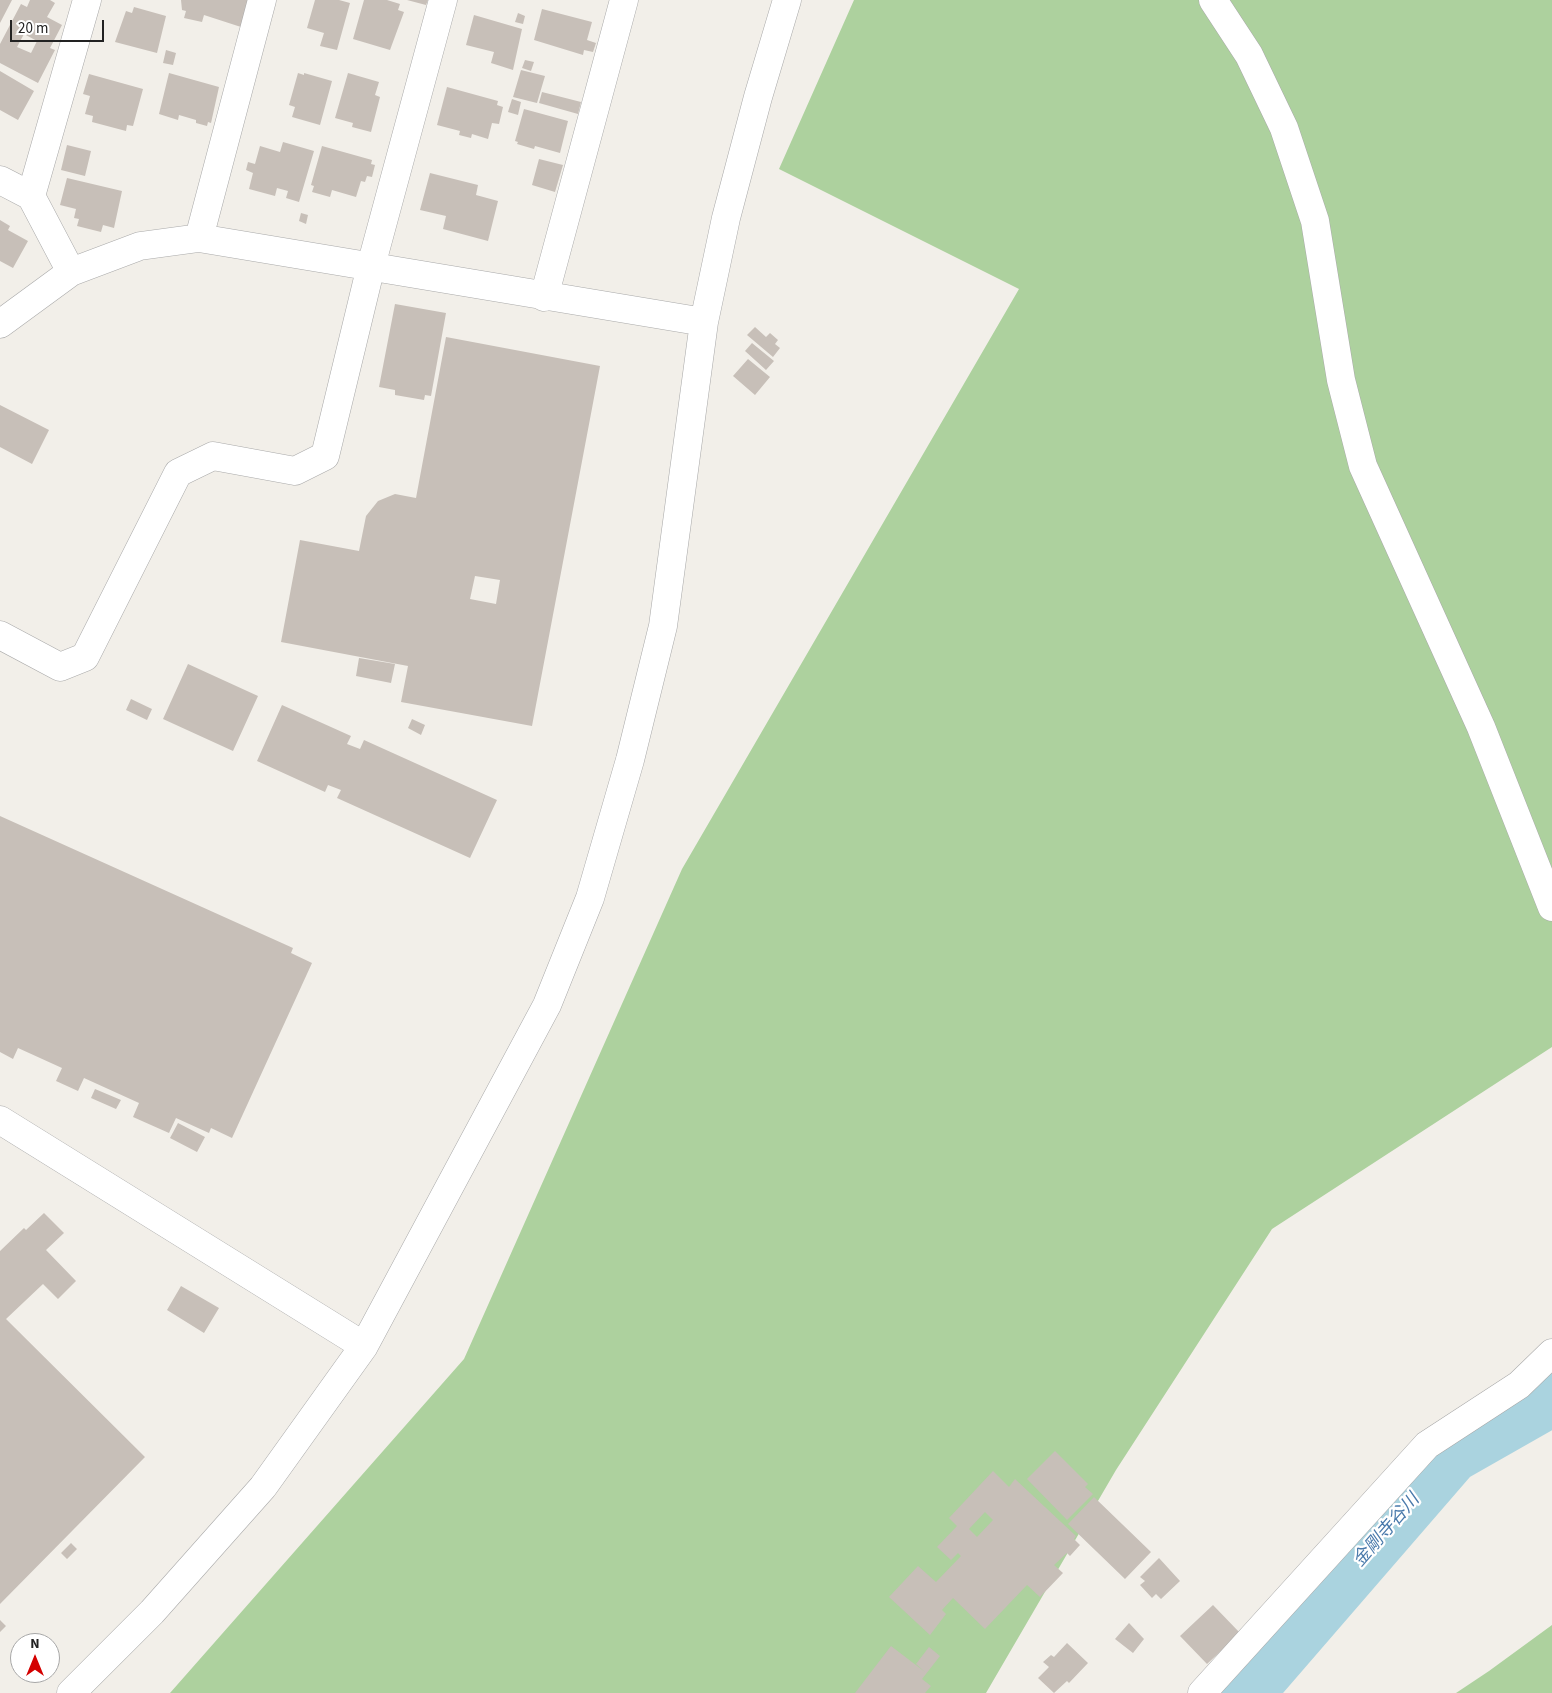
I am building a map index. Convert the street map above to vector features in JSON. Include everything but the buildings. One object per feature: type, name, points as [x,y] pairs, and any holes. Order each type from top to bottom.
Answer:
[{"type":"street","points":[[31,196],[86,0]]},
{"type":"street","points":[[199,238],[262,0]]},
{"type":"street","points":[[0,634],[60,666],[84,657],[178,473],[213,456],[295,470],[325,456],[371,266],[443,0]]},
{"type":"street","points":[[544,297],[624,0]]},
{"type":"street","points":[[71,1693],[152,1612],[263,1487],[364,1346],[547,1005],[590,898],[630,760],[663,626],[704,322],[726,218],[758,97],[787,0]]},
{"type":"street","points":[[1213,0],[1249,54],[1284,128],[1315,221],[1340,380],[1363,466],[1481,727],[1552,907]]},
{"type":"street","points":[[0,180],[31,196],[71,272]]},
{"type":"street","points":[[0,324],[71,272],[140,246],[199,238],[544,297],[704,322]]},
{"type":"street","points":[[2,1126],[364,1346]]},
{"type":"street","points":[[1202,1693],[1427,1445],[1518,1385],[1552,1352]]},
{"type":"green space","points":[[854,0],[1552,0],[1552,1047],[1272,1229],[1116,1470],[986,1693],[170,1693],[464,1359],[682,869],[1019,289],[779,169]]},
{"type":"green space","points":[[1552,1625],[1552,1693],[1456,1693],[1489,1671]]},
{"type":"waterway","name":"金剛寺谷川","points":[[1246,1693],[1452,1455],[1552,1398]]}]
